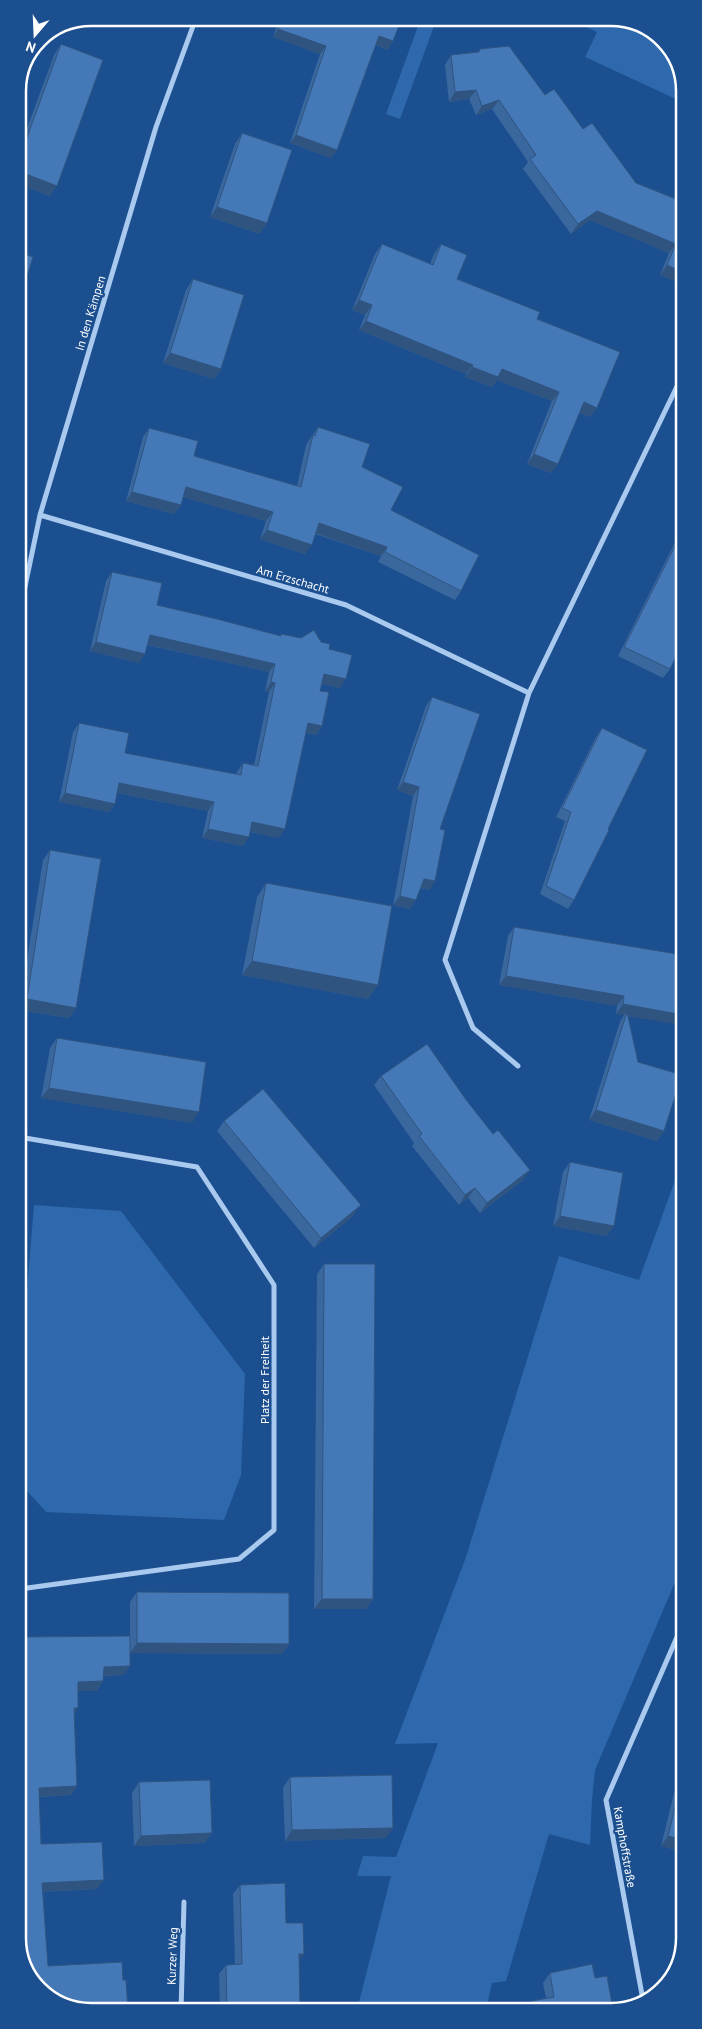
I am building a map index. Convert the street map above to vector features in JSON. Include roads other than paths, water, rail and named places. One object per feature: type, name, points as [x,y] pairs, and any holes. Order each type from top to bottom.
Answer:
[{"type":"street","name":"In den Kämpen","points":[[26,582],[40,516],[156,127],[193,26]]},
{"type":"street","points":[[518,1066],[473,1028],[445,960],[529,693],[676,388]]},
{"type":"street","name":"Am Erzschacht","points":[[40,516],[346,605],[529,693]]},
{"type":"street","name":"Platz der Freiheit","points":[[26,1138],[196,1167],[274,1284],[274,1530],[239,1559],[26,1588]]},
{"type":"street","name":"Kamphoffstraße","points":[[642,1995],[606,1800],[676,1640]]},
{"type":"street","name":"Kurzer Weg","points":[[181,2003],[184,1902]]}]
